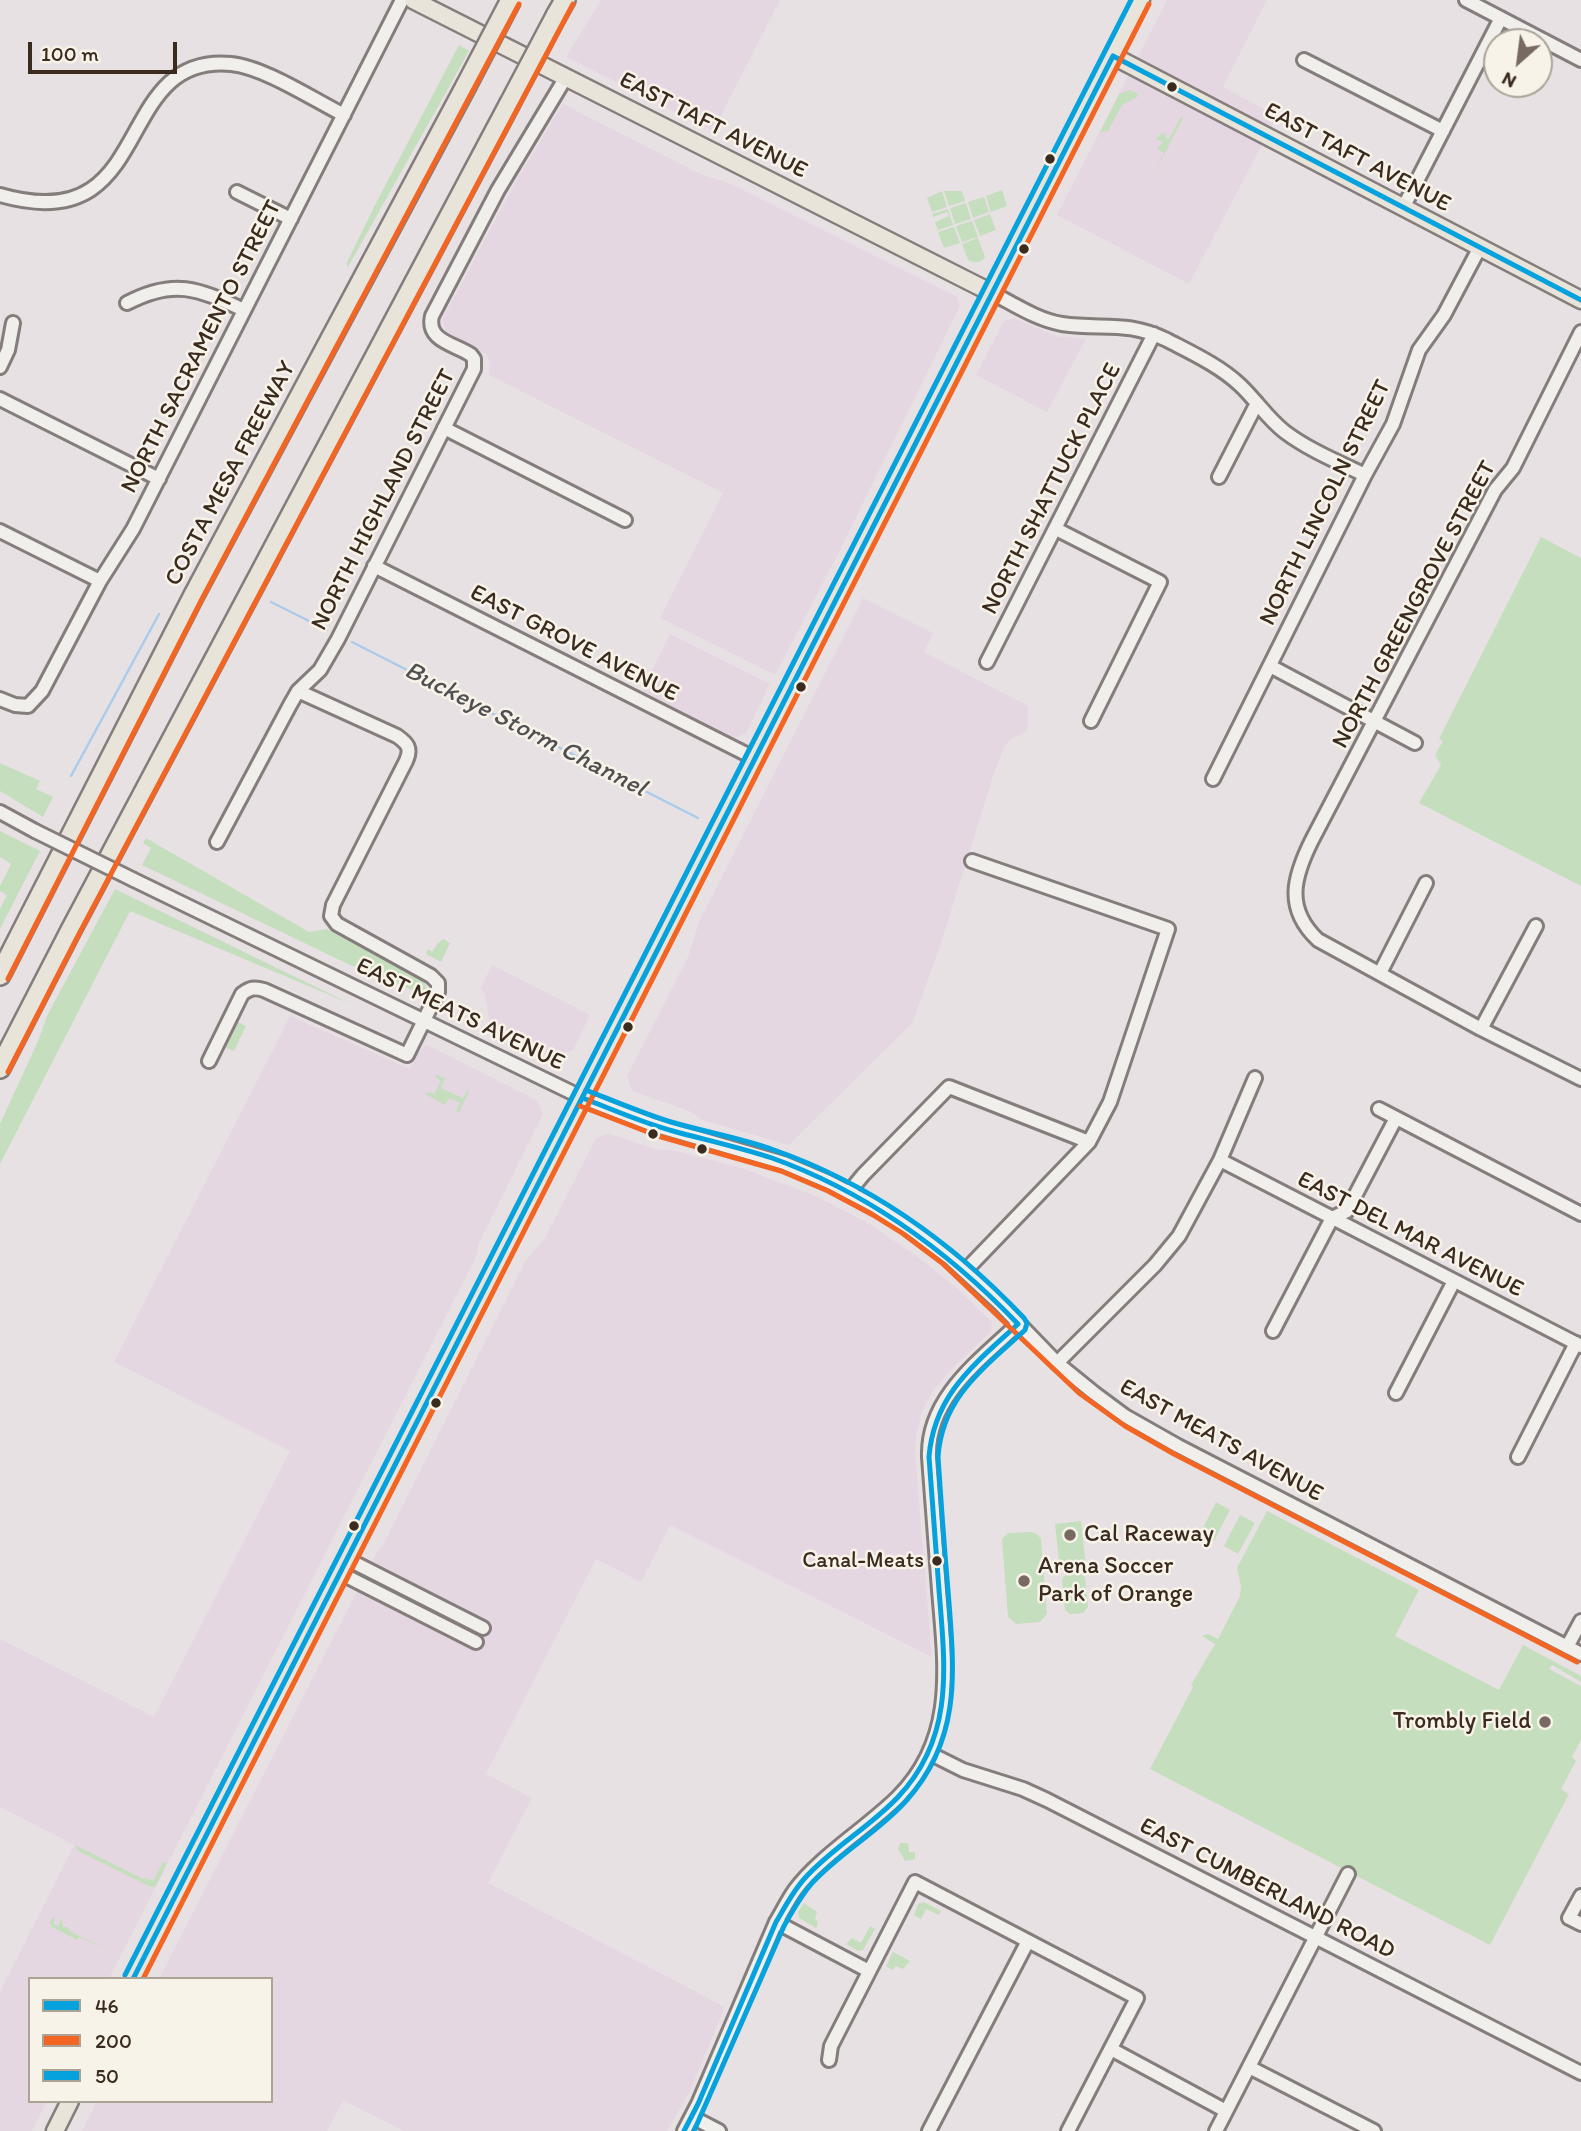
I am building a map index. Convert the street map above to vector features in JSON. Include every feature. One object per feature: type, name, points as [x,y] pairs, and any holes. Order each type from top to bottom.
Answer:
[{"type":"highway","name":"COSTA MESA FREEWAY","points":[[0,975],[194,595],[511,0]]},
{"type":"highway","points":[[0,1068],[561,8]]},
{"type":"main road","name":"EAST TAFT AVENUE","points":[[413,0],[993,294]]},
{"type":"main road","points":[[134,1977],[1141,0]]},
{"type":"main road","name":"EAST TAFT AVENUE","points":[[1113,56],[1581,300]]},
{"type":"main road","points":[[55,2131],[69,2103]]},
{"type":"street","name":"NORTH SACRAMENTO STREET","points":[[0,699],[15,705],[28,706],[42,691],[100,582],[133,529],[402,0]]},
{"type":"street","points":[[1466,0],[1581,60]]},
{"type":"street","points":[[1404,208],[1501,18]]},
{"type":"street","points":[[1304,60],[1443,131]]},
{"type":"street","points":[[0,195],[20,201],[52,202],[79,197],[104,181],[120,161],[152,101],[170,83],[190,69],[212,64],[234,64],[264,74],[344,115]]},
{"type":"street","name":"NORTH HIGHLAND STREET","points":[[217,842],[298,691],[320,670],[328,657],[475,364],[467,352],[441,340],[433,333],[430,325],[432,316],[504,180],[566,77]]},
{"type":"street","points":[[237,192],[291,219]]},
{"type":"street","name":"NORTH LINCOLN STREET","points":[[1213,779],[1393,424],[1419,350],[1444,316],[1480,247]]},
{"type":"street","points":[[127,303],[162,289],[181,288],[208,293],[244,310]]},
{"type":"street","points":[[993,294],[1053,322],[1116,325],[1154,334],[1225,372],[1242,386],[1275,424],[1293,437],[1365,475]]},
{"type":"street","points":[[0,367],[8,350],[13,323]]},
{"type":"street","name":"NORTH GREENGROVE STREET","points":[[1380,974],[1318,940],[1301,920],[1295,901],[1296,876],[1495,490],[1513,468],[1581,331]]},
{"type":"street","name":"NORTH SHATTUCK PLACE","points":[[987,662],[1154,334]]},
{"type":"street","points":[[0,399],[159,479]]},
{"type":"street","points":[[1219,477],[1257,403]]},
{"type":"street","points":[[444,428],[625,520]]},
{"type":"street","points":[[1056,528],[1160,582],[1091,721]]},
{"type":"street","points":[[0,531],[100,582]]},
{"type":"street","name":"EAST GROVE AVENUE","points":[[374,566],[756,760]]},
{"type":"street","points":[[1270,666],[1415,743]]},
{"type":"street","points":[[209,1061],[242,994],[248,989],[256,987],[407,1055],[438,992],[435,980],[426,973],[337,924],[331,916],[333,905],[410,751],[408,745],[397,736],[298,691]]},
{"type":"street","name":"EAST MEATS AVENUE","points":[[0,812],[583,1098],[653,1125],[776,1160],[849,1192],[911,1229],[965,1271],[1057,1363],[1109,1405],[1161,1437],[1581,1654]]},
{"type":"street","points":[[965,1271],[1089,1142],[1110,1102],[1168,929],[972,861]]},
{"type":"street","points":[[1426,883],[1380,974],[1581,1079]]},
{"type":"street","points":[[1481,1029],[1536,926]]},
{"type":"street","points":[[1057,1363],[1167,1252],[1179,1236],[1220,1160],[1255,1078]]},
{"type":"street","points":[[849,1192],[949,1087],[1089,1142]]},
{"type":"street","points":[[1379,1109],[1581,1214]]},
{"type":"street","points":[[1273,1331],[1332,1218],[1347,1211],[1395,1118]]},
{"type":"street","name":"EAST DEL MAR AVENUE","points":[[1220,1160],[1578,1345]]},
{"type":"street","points":[[1396,1393],[1454,1281]]},
{"type":"street","points":[[684,2131],[776,1922],[799,1885],[898,1797],[929,1753],[942,1717],[946,1682],[929,1436],[937,1411],[947,1395],[1018,1324]]},
{"type":"street","points":[[1518,1457],[1578,1345]]},
{"type":"street","points":[[344,1566],[483,1628]]},
{"type":"street","points":[[344,1566],[476,1643]]},
{"type":"street","points":[[1567,1647],[1581,1621]]},
{"type":"street","name":"EAST CUMBERLAND ROAD","points":[[929,1753],[979,1776],[1023,1789],[1047,1800],[1581,2073]]},
{"type":"street","points":[[1216,2131],[1348,1874]]},
{"type":"street","points":[[829,2060],[831,2046],[915,1882],[1138,1998],[1068,2131]]},
{"type":"street","points":[[1575,1921],[1581,1896]]},
{"type":"street","points":[[776,1922],[869,1971]]},
{"type":"street","points":[[929,2131],[1028,1941]]},
{"type":"street","points":[[1111,2049],[1226,2111]]},
{"type":"street","points":[[1249,2067],[1374,2131]]},
{"type":"street","points":[[692,2117],[719,2131]]},
{"type":"shaded area","points":[[601,0],[780,0],[713,131],[566,57]]},
{"type":"shaded area","points":[[1167,0],[1267,0],[1223,87],[1277,116],[1189,284],[1057,215]]},
{"type":"shaded area","points":[[563,104],[700,174],[731,184],[957,297],[960,306],[775,675],[660,618],[723,493],[489,375],[490,361],[486,354],[446,333],[442,320],[516,181]]},
{"type":"shaded area","points":[[1014,318],[1056,336],[1086,339],[1047,412],[976,375],[1004,321]]},
{"type":"shaded area","points":[[863,598],[933,633],[924,652],[1028,706],[1027,731],[1011,739],[1005,746],[994,773],[941,943],[913,1022],[789,1145],[702,1120],[689,1111],[632,1091],[627,1076],[688,957],[699,922]]},
{"type":"shaded area","points":[[670,634],[770,684],[746,733],[738,737],[731,736],[642,691]]},
{"type":"shaded area","points":[[492,965],[590,1015],[573,1050],[557,1056],[521,1037],[491,1028],[484,991],[480,989]]},
{"type":"shaded area","points":[[290,1016],[410,1069],[419,1051],[427,1045],[538,1101],[543,1114],[479,1243],[476,1257],[110,1977],[28,1977],[28,2103],[46,2103],[32,2131],[0,2131],[0,1992],[74,1845],[0,1807],[0,1639],[154,1717],[290,1451],[114,1362]]},
{"type":"shaded area","points":[[608,1133],[655,1149],[676,1151],[745,1169],[818,1197],[871,1225],[918,1257],[957,1288],[992,1322],[991,1331],[933,1391],[922,1412],[916,1436],[915,1452],[932,1657],[670,1525],[641,1582],[596,1559],[486,1774],[532,1798],[488,1883],[725,2007],[690,2091],[667,2131],[404,2131],[343,2100],[327,2131],[82,2131],[96,2103],[273,2103],[273,1977],[160,1977],[383,1545],[526,1260],[545,1238],[596,1138]]},
{"type":"green space","points":[[459,45],[469,51],[348,267],[346,264],[376,203]]},
{"type":"green space","points":[[1130,90],[1138,94],[1137,97],[1122,105],[1108,131],[1100,132],[1119,94]]},
{"type":"green space","points":[[1180,118],[1183,118],[1152,178],[1164,153],[1157,149],[1163,142],[1156,139],[1162,133],[1169,139]]},
{"type":"green space","points":[[1002,190],[1007,206],[991,212],[986,196]]},
{"type":"green space","points":[[942,191],[947,207],[932,212],[927,198]]},
{"type":"green space","points":[[944,191],[962,191],[965,201],[949,206]]},
{"type":"green space","points":[[984,197],[989,212],[973,218],[968,202]]},
{"type":"green space","points":[[966,203],[971,219],[955,224],[950,208]]},
{"type":"green space","points":[[948,209],[953,225],[938,230],[935,222],[949,216],[947,212],[933,217],[932,214]]},
{"type":"green space","points":[[990,214],[996,230],[980,236],[974,220]]},
{"type":"green space","points":[[972,221],[978,237],[962,242],[956,226]]},
{"type":"green space","points":[[954,227],[960,243],[944,248],[938,232]]},
{"type":"green space","points":[[978,238],[985,257],[975,262],[968,260],[962,244]]},
{"type":"green space","points":[[1541,537],[1581,558],[1581,886],[1419,803],[1441,765],[1435,755],[1443,741],[1439,739]]},
{"type":"green space","points":[[0,763],[40,781],[36,789],[53,797],[43,817],[0,791]]},
{"type":"green space","points":[[0,831],[40,851],[0,929],[0,909],[7,895],[0,891],[0,886],[11,864],[0,857]]},
{"type":"green space","points":[[146,838],[309,932],[327,929],[424,981],[427,989],[419,993],[348,964],[142,865],[151,848],[143,843]]},
{"type":"green space","points":[[115,889],[351,1004],[130,911],[0,1164],[0,1124],[48,1014]]},
{"type":"green space","points":[[443,939],[450,943],[441,962],[426,954],[428,949],[432,952]]},
{"type":"green space","points":[[236,1021],[246,1026],[234,1051],[224,1047]]},
{"type":"green space","points":[[436,1074],[445,1079],[441,1088],[463,1098],[467,1091],[469,1092],[459,1112],[456,1111],[460,1103],[449,1098],[445,1105],[425,1094],[434,1094],[441,1081],[435,1077]]},
{"type":"green space","points":[[1216,1502],[1230,1510],[1214,1541],[1200,1534]]},
{"type":"green space","points":[[1267,1511],[1419,1590],[1395,1636],[1499,1690],[1523,1645],[1581,1676],[1581,1682],[1552,1665],[1549,1669],[1581,1686],[1581,1740],[1572,1757],[1576,1761],[1561,1789],[1569,1794],[1490,1945],[1150,1769],[1193,1687],[1191,1685],[1215,1644],[1202,1636],[1208,1634],[1218,1639],[1240,1596],[1237,1568]]},
{"type":"green space","points":[[1240,1515],[1255,1523],[1238,1554],[1224,1546]]},
{"type":"green space","name":"Cal Raceway","points":[[1081,1521],[1086,1568],[1060,1570],[1055,1524]]},
{"type":"green space","name":"Arena Soccer Park of Orange","points":[[1031,1532],[1041,1539],[1047,1614],[1040,1622],[1016,1624],[1008,1617],[1002,1539],[1008,1533]]},
{"type":"green space","points":[[1079,1573],[1085,1577],[1088,1607],[1083,1613],[1070,1614],[1065,1610],[1062,1579],[1067,1574]]},
{"type":"green space","points":[[900,1843],[908,1843],[909,1852],[915,1852],[915,1859],[905,1861],[898,1849]]},
{"type":"green space","points":[[75,1845],[143,1879],[153,1881],[163,1862],[167,1863],[156,1886],[151,1887],[78,1851]]},
{"type":"green space","points":[[924,1902],[941,1911],[939,1915],[926,1909],[921,1919],[914,1915],[918,1904]]},
{"type":"green space","points":[[804,1903],[817,1912],[816,1928],[799,1918],[798,1912]]},
{"type":"green space","points":[[52,1917],[55,1919],[53,1924],[58,1926],[62,1918],[63,1927],[107,1949],[79,1937],[77,1940],[52,1927]]},
{"type":"green space","points":[[870,1926],[875,1929],[863,1950],[858,1951],[846,1944],[852,1938],[861,1943]]},
{"type":"green space","points":[[893,1952],[910,1961],[903,1969],[896,1966],[892,1970],[886,1966]]},
{"type":"waterway","name":"Buckeye Storm Channel","points":[[271,602],[327,630]]},
{"type":"waterway","name":"Buckeye Storm Channel","points":[[71,776],[159,614]]},
{"type":"waterway","name":"Buckeye Storm Channel","points":[[352,642],[698,818]]},
{"type":"transit line","name":"50","points":[[125,1975],[1131,0]]},
{"type":"transit line","name":"200","points":[[8,979],[202,599],[519,4]]},
{"type":"transit line","name":"200","points":[[8,1072],[573,4]]},
{"type":"transit line","name":"200","points":[[144,1977],[1149,4]]},
{"type":"transit line","name":"46","points":[[1113,56],[1581,300]]},
{"type":"transit line","name":"46","points":[[134,1977],[1113,56]]},
{"type":"transit line","name":"50","points":[[586,1090],[671,1122],[774,1150],[844,1180],[940,1241],[997,1291],[1027,1323],[1025,1330],[981,1371],[956,1400],[941,1436],[938,1457],[952,1675],[951,1702],[937,1753],[924,1777],[906,1801],[884,1823],[824,1871],[797,1903],[784,1926],[694,2131]]},
{"type":"transit line","name":"46","points":[[583,1098],[662,1128],[772,1158],[841,1188],[873,1206],[934,1248],[1018,1324]]},
{"type":"transit line","name":"200","points":[[580,1106],[658,1136],[781,1171],[828,1191],[873,1215],[942,1263],[1079,1393],[1125,1426],[1174,1454],[1577,1662]]},
{"type":"transit line","name":"46","points":[[684,2131],[776,1922],[793,1894],[816,1867],[898,1797],[916,1774],[929,1750],[938,1725],[944,1673],[929,1457],[932,1435],[939,1415],[959,1382],[1018,1324]]},
{"type":"place","name":"Cal Raceway","points":[[1070,1535]]},
{"type":"place","name":"Canal-Meats","points":[[937,1561]]},
{"type":"place","name":"Arena Soccer Park of Orange","points":[[1024,1581]]},
{"type":"place","name":"Trombly Field","points":[[1545,1722]]}]
